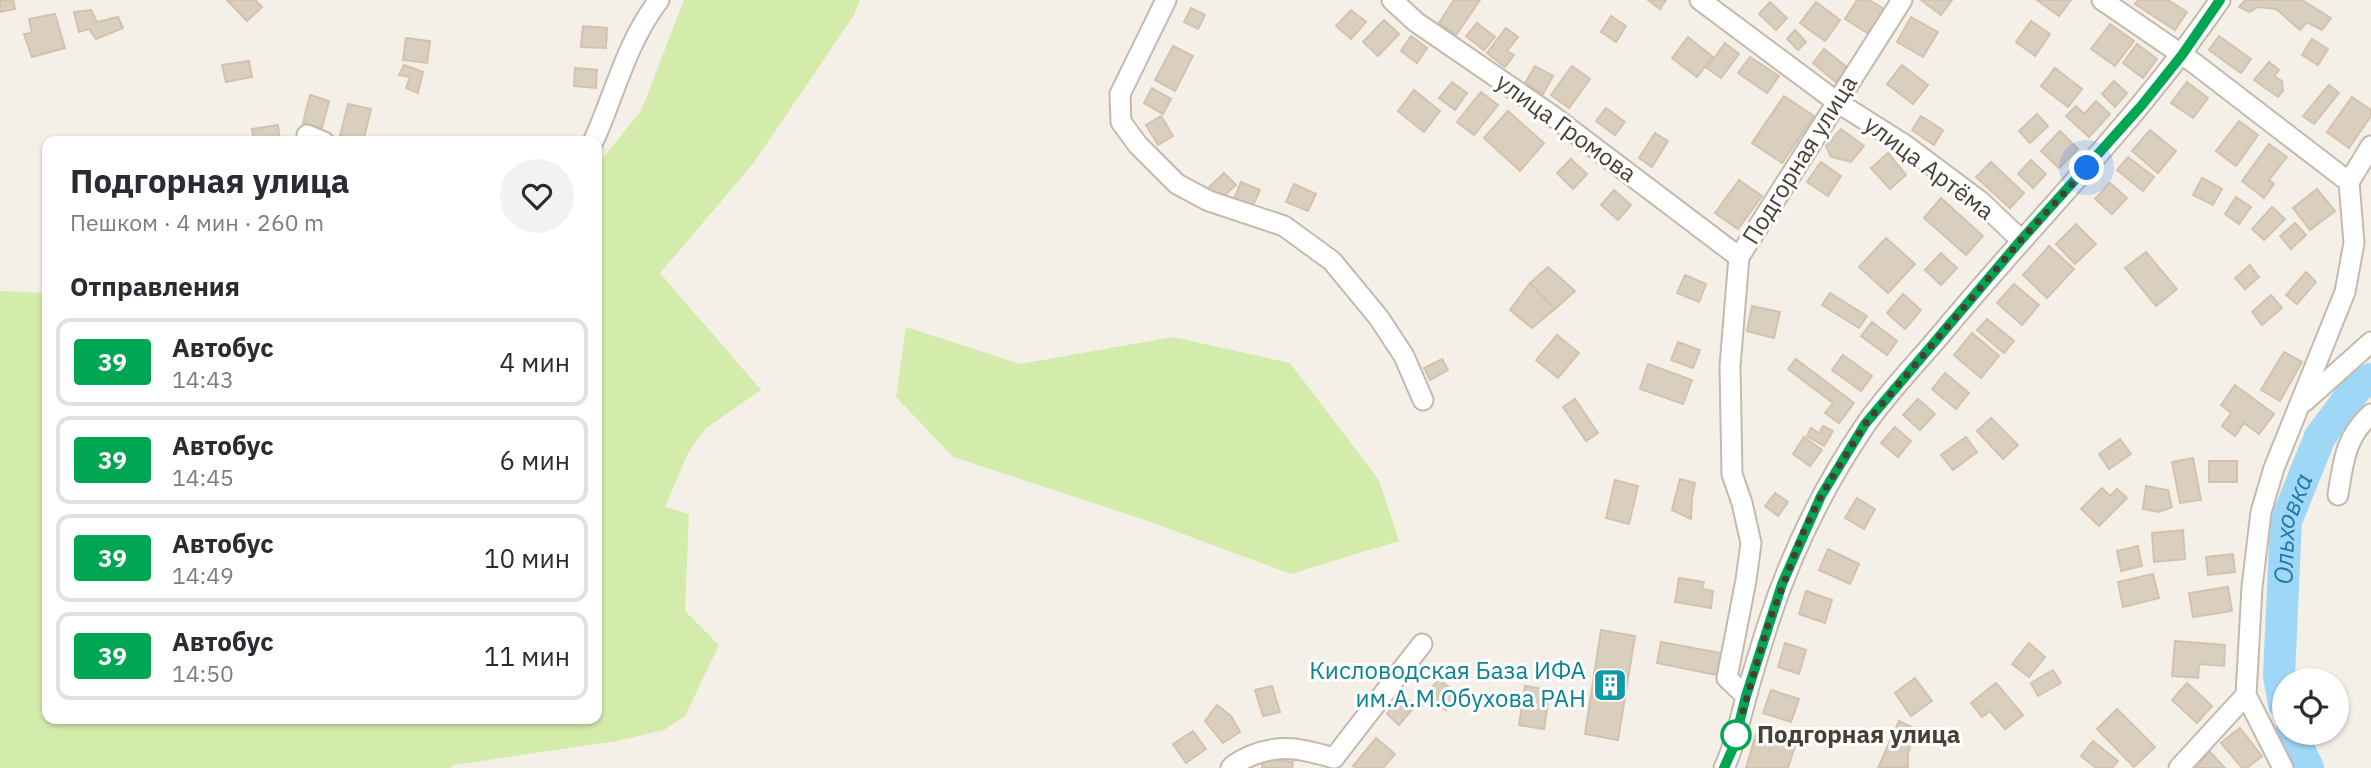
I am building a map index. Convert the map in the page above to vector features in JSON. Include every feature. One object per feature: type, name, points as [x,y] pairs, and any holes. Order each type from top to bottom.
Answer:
[{"type":"street","points":[[595,136],[620,69],[648,15],[659,0]]},
{"type":"street","points":[[1166,0],[1120,94],[1121,122],[1138,145],[1177,184],[1209,201],[1283,226],[1332,261],[1379,318],[1404,356],[1423,400]]},
{"type":"street","name":"улица Громова","points":[[1392,0],[1416,22],[1550,114],[1739,257]]},
{"type":"street","name":"улица Артёма","points":[[1700,0],[1837,102],[1905,145],[1980,201],[2021,240]]},
{"type":"street","name":"Подгорная улица","points":[[1746,696],[1727,678],[1751,543],[1732,474],[1730,366],[1739,257],[1902,0]]},
{"type":"street","points":[[2102,0],[2182,55],[2349,182]]},
{"type":"street","points":[[1724,768],[1733,748],[1746,696],[1782,584],[1821,496],[1865,424],[2021,240],[2104,150],[2182,55],[2220,0]]},
{"type":"street","points":[[2283,768],[2246,695],[2252,587],[2262,512],[2274,468],[2345,292],[2354,243],[2349,182],[2371,146]]},
{"type":"street","points":[[2301,405],[2371,342]]},
{"type":"street","points":[[2338,495],[2344,451],[2364,419],[2371,414]]},
{"type":"street","points":[[1231,768],[1269,748],[1301,748],[1338,763],[1422,644]]},
{"type":"street","points":[[2179,768],[2246,695]]},
{"type":"green space","points":[[684,0],[860,0],[854,15],[753,164],[660,273],[761,390],[705,429],[688,453],[665,507],[689,514],[685,611],[719,645],[685,716],[664,730],[617,741],[454,765],[449,768],[0,768],[0,291],[42,293],[42,724],[602,724],[602,159],[641,111]]},
{"type":"green space","points":[[906,327],[1020,364],[1173,337],[1290,363],[1379,480],[1399,541],[1291,574],[1145,520],[953,457],[896,397]]},
{"type":"building","points":[[0,0],[13,0],[15,9],[0,12]]},
{"type":"building","points":[[227,0],[255,0],[262,7],[247,21]]},
{"type":"building","points":[[1454,0],[1480,0],[1456,35],[1439,23]]},
{"type":"building","points":[[1648,0],[1666,0],[1660,9]]},
{"type":"building","points":[[1857,0],[1869,0],[1884,9],[1869,34],[1845,19]]},
{"type":"building","points":[[1921,0],[1952,0],[1941,15]]},
{"type":"building","points":[[2037,0],[2071,0],[2059,16]]},
{"type":"building","points":[[2138,0],[2168,0],[2187,12],[2175,30],[2135,4]]},
{"type":"building","points":[[2245,0],[2302,0],[2331,18],[2322,30],[2307,22],[2300,30],[2276,9],[2257,7],[2250,12],[2239,7]]},
{"type":"building","points":[[1770,2],[1787,18],[1776,30],[1759,14]]},
{"type":"building","points":[[1816,2],[1840,20],[1825,41],[1800,23]]},
{"type":"building","points":[[1191,8],[1205,15],[1198,29],[1184,22]]},
{"type":"building","points":[[91,10],[97,22],[118,17],[123,28],[96,39],[89,29],[79,32],[74,12]]},
{"type":"building","points":[[1351,10],[1366,22],[1351,39],[1336,26]]},
{"type":"building","points":[[55,14],[65,48],[32,57],[24,34],[32,33],[29,19]]},
{"type":"building","points":[[1611,16],[1626,26],[1616,42],[1601,32]]},
{"type":"building","points":[[1911,17],[1938,32],[1923,57],[1897,42]]},
{"type":"building","points":[[1384,20],[1399,34],[1378,56],[1363,42]]},
{"type":"building","points":[[2031,21],[2050,34],[2035,56],[2016,42]]},
{"type":"building","points":[[1477,23],[1495,37],[1484,50],[1466,36]]},
{"type":"building","points":[[2110,24],[2134,41],[2115,66],[2091,49]]},
{"type":"building","points":[[583,26],[607,28],[606,48],[581,47]]},
{"type":"building","points":[[1506,28],[1518,37],[1507,51],[1514,55],[1505,67],[1487,53]]},
{"type":"building","points":[[1795,30],[1806,42],[1798,50],[1787,39]]},
{"type":"building","points":[[1411,36],[1427,48],[1417,63],[1401,51]]},
{"type":"building","points":[[2219,36],[2251,59],[2241,73],[2209,50]]},
{"type":"building","points":[[1688,37],[1713,57],[1697,77],[1672,58]]},
{"type":"building","points":[[406,38],[430,41],[427,63],[403,60]]},
{"type":"building","points":[[2312,39],[2328,49],[2318,65],[2302,55]]},
{"type":"building","points":[[1725,43],[1739,54],[1721,78],[1707,68]]},
{"type":"building","points":[[2137,44],[2157,59],[2143,78],[2123,63]]},
{"type":"building","points":[[1173,46],[1193,56],[1175,91],[1155,80]]},
{"type":"building","points":[[1824,49],[1848,68],[1836,82],[1813,63]]},
{"type":"building","points":[[1750,57],[1779,76],[1767,93],[1738,73]]},
{"type":"building","points":[[249,61],[252,77],[226,82],[222,65]]},
{"type":"building","points":[[2269,62],[2279,70],[2274,76],[2282,81],[2283,91],[2278,97],[2254,80]]},
{"type":"building","points":[[404,65],[423,72],[418,93],[406,88],[410,77],[399,75]]},
{"type":"building","points":[[1902,65],[1928,85],[1913,104],[1887,84]]},
{"type":"building","points":[[1535,66],[1553,76],[1543,94],[1525,83]]},
{"type":"building","points":[[1572,66],[1590,79],[1569,108],[1551,95]]},
{"type":"building","points":[[575,68],[597,70],[596,88],[574,86]]},
{"type":"building","points":[[2055,68],[2082,89],[2068,107],[2041,86]]},
{"type":"building","points":[[2114,81],[2127,93],[2115,107],[2102,94]]},
{"type":"building","points":[[1452,82],[1467,93],[1455,110],[1439,98]]},
{"type":"building","points":[[2187,82],[2208,98],[2193,118],[2171,103]]},
{"type":"building","points":[[2329,85],[2339,93],[2314,124],[2303,116]]},
{"type":"building","points":[[1152,88],[1171,99],[1163,114],[1144,103]]},
{"type":"building","points":[[1414,90],[1440,111],[1424,132],[1398,111]]},
{"type":"building","points":[[1481,92],[1498,105],[1474,135],[1457,122]]},
{"type":"building","points":[[310,95],[329,101],[322,128],[303,123]]},
{"type":"building","points":[[1784,96],[1814,116],[1782,163],[1752,143]]},
{"type":"building","points":[[2352,97],[2371,110],[2371,116],[2349,148],[2327,132]]},
{"type":"building","points":[[2096,101],[2110,114],[2089,137],[2066,116],[2076,106],[2084,114]]},
{"type":"building","points":[[348,104],[371,109],[364,136],[340,136]]},
{"type":"building","points":[[1606,108],[1625,122],[1615,135],[1596,121]]},
{"type":"building","points":[[1508,111],[1544,143],[1520,171],[1484,138]]},
{"type":"building","points":[[2037,114],[2048,126],[2030,143],[2019,131]]},
{"type":"building","points":[[1161,116],[1173,136],[1158,145],[1146,125]]},
{"type":"building","points":[[1921,116],[1943,130],[1934,145],[1912,130]]},
{"type":"building","points":[[2239,121],[2258,135],[2236,166],[2216,151]]},
{"type":"building","points":[[278,125],[279,136],[253,136],[252,129]]},
{"type":"building","points":[[1841,129],[1864,146],[1851,162],[1831,157],[1826,146]]},
{"type":"building","points":[[2150,130],[2176,151],[2158,173],[2132,151]]},
{"type":"building","points":[[2060,131],[2078,149],[2059,168],[2041,151]]},
{"type":"building","points":[[1655,133],[1668,141],[1652,167],[1639,158]]},
{"type":"building","points":[[2269,144],[2287,157],[2269,180],[2274,184],[2264,198],[2242,181]]},
{"type":"building","points":[[1888,153],[1906,175],[1890,189],[1871,168]]},
{"type":"building","points":[[2128,157],[2154,177],[2143,191],[2117,170]]},
{"type":"building","points":[[1571,159],[1587,174],[1573,189],[1557,173]]},
{"type":"building","points":[[2031,160],[2046,174],[2033,188],[2018,174]]},
{"type":"building","points":[[1821,162],[1841,176],[1828,196],[1807,182]]},
{"type":"building","points":[[1991,162],[2024,193],[2010,208],[1976,177]]},
{"type":"building","points":[[1224,173],[1236,185],[1219,200],[1208,188]]},
{"type":"building","points":[[2202,178],[2222,189],[2213,205],[2193,195]]},
{"type":"building","points":[[1739,180],[1762,196],[1738,229],[1715,213]]},
{"type":"building","points":[[1241,182],[1260,190],[1250,211],[1232,203]]},
{"type":"building","points":[[2110,183],[2127,198],[2112,214],[2095,199]]},
{"type":"building","points":[[1294,184],[1316,194],[1308,211],[1286,202]]},
{"type":"building","points":[[2317,189],[2335,211],[2310,230],[2293,208]]},
{"type":"building","points":[[1614,190],[1631,205],[1618,220],[1601,205]]},
{"type":"building","points":[[2236,197],[2251,207],[2239,224],[2225,214]]},
{"type":"building","points":[[1941,198],[1983,236],[1966,255],[1924,218]]},
{"type":"building","points":[[2272,207],[2285,219],[2264,240],[2252,229]]},
{"type":"building","points":[[2295,223],[2306,235],[2291,249],[2280,236]]},
{"type":"building","points":[[2076,224],[2096,244],[2075,264],[2056,244]]},
{"type":"building","points":[[1886,238],[1915,264],[1888,293],[1859,267]]},
{"type":"building","points":[[2049,246],[2074,269],[2047,298],[2023,275]]},
{"type":"building","points":[[2146,252],[2177,289],[2156,306],[2125,268]]},
{"type":"building","points":[[1941,253],[1957,268],[1941,285],[1925,270]]},
{"type":"building","points":[[2250,265],[2259,277],[2245,289],[2235,278]]},
{"type":"building","points":[[1548,267],[1575,291],[1555,309],[1530,283]]},
{"type":"building","points":[[2306,272],[2316,282],[2297,304],[2286,295]]},
{"type":"building","points":[[1685,275],[1706,284],[1699,302],[1677,293]]},
{"type":"building","points":[[1530,283],[1555,309],[1532,328],[1510,310]]},
{"type":"building","points":[[2014,284],[2039,305],[2022,325],[1997,303]]},
{"type":"building","points":[[1830,293],[1867,316],[1859,328],[1822,305]]},
{"type":"building","points":[[1903,294],[1921,310],[1905,329],[1887,313]]},
{"type":"building","points":[[2271,295],[2282,308],[2262,325],[2252,312]]},
{"type":"building","points":[[1752,306],[1780,312],[1774,338],[1747,331]]},
{"type":"building","points":[[1987,319],[2014,341],[2004,353],[1977,330]]},
{"type":"building","points":[[1872,322],[1897,341],[1887,355],[1861,336]]},
{"type":"building","points":[[1972,333],[1999,356],[1981,378],[1954,355]]},
{"type":"building","points":[[1557,335],[1579,353],[1558,378],[1536,360]]},
{"type":"building","points":[[1678,342],[1700,350],[1693,368],[1671,360]]},
{"type":"building","points":[[2284,352],[2302,362],[2280,401],[2261,390]]},
{"type":"building","points":[[1843,355],[1872,376],[1861,391],[1832,370]]},
{"type":"building","points":[[1442,359],[1448,370],[1430,380],[1424,368]]},
{"type":"building","points":[[1796,359],[1854,403],[1839,423],[1825,413],[1833,403],[1788,369]]},
{"type":"building","points":[[1648,364],[1692,380],[1683,404],[1640,389]]},
{"type":"building","points":[[1945,373],[1969,393],[1956,409],[1932,389]]},
{"type":"building","points":[[2235,385],[2274,414],[2259,434],[2244,423],[2235,436],[2222,426],[2231,413],[2221,405]]},
{"type":"building","points":[[1575,399],[1598,433],[1586,441],[1563,407]]},
{"type":"building","points":[[1918,399],[1935,414],[1920,430],[1903,415]]},
{"type":"building","points":[[1991,418],[2018,445],[2003,459],[1977,431]]},
{"type":"building","points":[[1823,426],[1833,431],[1824,446],[1807,436],[1811,428],[1819,433]]},
{"type":"building","points":[[1895,427],[1911,441],[1898,457],[1881,443]]},
{"type":"building","points":[[1804,437],[1822,450],[1810,466],[1793,454]]},
{"type":"building","points":[[1966,437],[1977,452],[1953,470],[1941,455]]},
{"type":"building","points":[[2120,439],[2131,454],[2109,469],[2099,454]]},
{"type":"building","points":[[2193,458],[2201,500],[2180,503],[2172,462]]},
{"type":"building","points":[[2209,461],[2237,461],[2237,482],[2209,482]]},
{"type":"building","points":[[1680,479],[1695,483],[1691,519],[1672,510]]},
{"type":"building","points":[[1615,480],[1638,486],[1629,524],[1606,518]]},
{"type":"building","points":[[2146,486],[2168,490],[2172,507],[2159,512],[2143,509]]},
{"type":"building","points":[[2102,488],[2110,496],[2117,489],[2127,498],[2099,526],[2081,509]]},
{"type":"building","points":[[1775,493],[1788,502],[1778,516],[1765,506]]},
{"type":"building","points":[[1857,498],[1875,509],[1864,529],[1845,518]]},
{"type":"building","points":[[2183,530],[2185,559],[2154,562],[2152,533]]},
{"type":"building","points":[[2138,546],[2142,566],[2121,571],[2117,551]]},
{"type":"building","points":[[1828,549],[1859,564],[1850,584],[1819,570]]},
{"type":"building","points":[[2233,554],[2235,572],[2208,575],[2206,557]]},
{"type":"building","points":[[2153,574],[2159,598],[2123,607],[2118,582]]},
{"type":"building","points":[[1679,578],[1704,582],[1702,589],[1713,591],[1711,608],[1675,602]]},
{"type":"building","points":[[2228,587],[2232,611],[2193,617],[2189,593]]},
{"type":"building","points":[[1806,591],[1832,600],[1825,623],[1799,614]]},
{"type":"building","name":"Кисловодская База ИФА им.А.М.Обухова РАН","points":[[1601,630],[1635,636],[1618,740],[1585,734]]},
{"type":"building","points":[[2175,641],[2225,645],[2224,666],[2199,664],[2198,678],[2172,676]]},
{"type":"building","points":[[1661,642],[1721,653],[1717,675],[1657,663]]},
{"type":"building","points":[[1785,643],[1806,650],[1799,674],[1778,667]]},
{"type":"building","points":[[2029,643],[2045,657],[2029,677],[2012,664]]},
{"type":"building","points":[[2053,670],[2061,683],[2038,696],[2031,683]]},
{"type":"building","points":[[1915,678],[1932,701],[1911,716],[1895,693]]},
{"type":"building","points":[[1439,679],[1458,695],[1446,710],[1427,694]]},
{"type":"building","points":[[1996,683],[2023,715],[2005,729],[1990,711],[1982,717],[1971,703]]},
{"type":"building","points":[[2187,683],[2212,706],[2197,723],[2172,700]]},
{"type":"building","points":[[1272,686],[1280,712],[1263,716],[1255,690]]},
{"type":"building","points":[[1525,686],[1550,690],[1544,729],[1519,725]]},
{"type":"building","points":[[1771,690],[1799,699],[1791,722],[1763,713]]},
{"type":"building","points":[[1402,695],[1415,706],[1399,725],[1387,714]]},
{"type":"building","points":[[1217,705],[1231,716],[1240,732],[1223,743],[1205,721]]},
{"type":"building","points":[[2117,709],[2155,747],[2134,767],[2097,729]]},
{"type":"building","points":[[1899,721],[1916,729],[1908,753],[1908,767],[1878,768]]},
{"type":"building","points":[[2240,728],[2262,756],[2247,768],[2242,768],[2221,743]]},
{"type":"building","points":[[1193,731],[1206,749],[1186,763],[1173,744]]},
{"type":"building","points":[[1756,734],[1795,746],[1788,768],[1746,768]]},
{"type":"building","points":[[1376,738],[1395,754],[1383,768],[1353,766]]},
{"type":"building","points":[[2093,741],[2118,761],[2112,768],[2096,768],[2081,756]]},
{"type":"building","points":[[2210,752],[2225,768],[2194,768]]},
{"type":"building","points":[[1263,759],[1293,762],[1292,768],[1262,768]]},
{"type":"waterway","name":"Ольховка","points":[[2279,668],[2286,521],[2320,437],[2358,386],[2371,379]]},
{"type":"waterway","name":"Ольховка","points":[[2297,745],[2308,768]]},
{"type":"bus line","name":"39","points":[[1724,768],[1733,748],[1768,625],[1802,535],[1821,496],[1865,424],[1968,301],[2142,105],[2182,55],[2220,0]]},
{"type":"place","name":"Кисловодская База ИФА им.А.М.Обухова РАН","points":[[1610,685]]},
{"type":"place","name":"Подгорная улица","points":[[1736,735]]},
{"type":"route","points":[[1736,735],[1768,625],[1802,535],[1821,496],[1865,424],[1968,301],[2087,168]]}]
